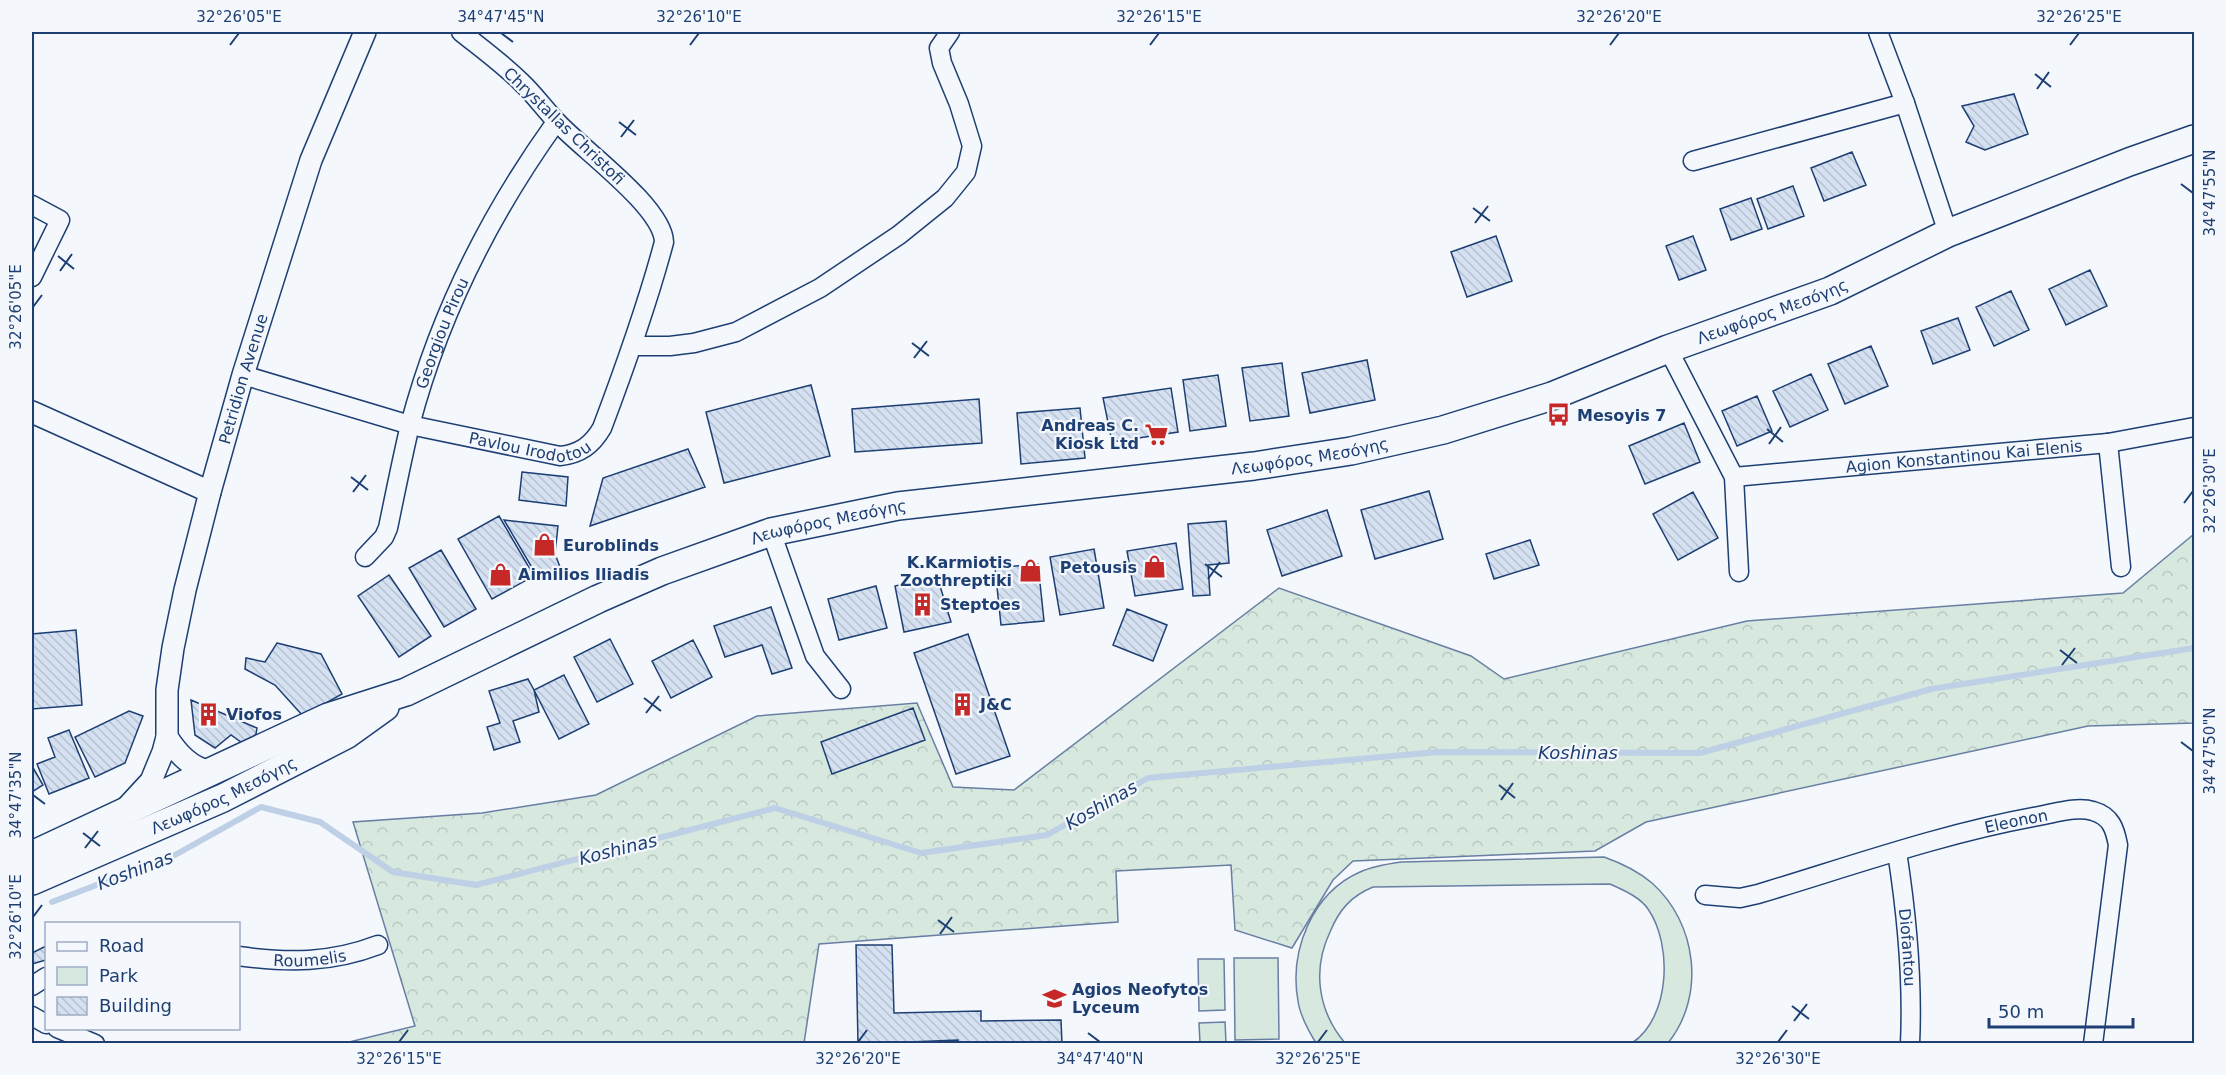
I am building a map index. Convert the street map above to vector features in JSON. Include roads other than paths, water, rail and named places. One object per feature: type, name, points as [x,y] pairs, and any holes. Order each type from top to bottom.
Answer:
[{"type":"main road","name":"Λεωφόρος Μεσόγης","points":[[32,855],[328,717],[406,692],[598,599],[712,552],[771,532],[898,506],[1254,466],[1351,451],[1489,418],[1552,396],[1668,349],[1830,291],[1948,232],[2194,139]]},
{"type":"main road","name":"Λεωφόρος Μεσόγης","points":[[32,881],[223,798],[346,735],[406,692]]},
{"type":"street","name":"Petridion Avenue","points":[[92,826],[126,808],[141,793],[158,768],[167,737],[167,690],[173,648],[210,492],[243,375],[311,160],[364,32]]},
{"type":"street","name":"Chrystallas Christofi","points":[[461,32],[540,100],[556,122],[628,188],[661,226]]},
{"type":"street","points":[[634,346],[694,343],[736,332],[820,288],[899,235],[945,198],[966,172],[972,146],[959,104],[942,63],[939,48],[950,32]]},
{"type":"street","points":[[1878,32],[1905,103],[1948,232]]},
{"type":"street","points":[[1693,161],[1905,103]]},
{"type":"street","name":"Georgiou Pirou","points":[[365,557],[384,537],[388,528],[410,425],[423,381],[468,265],[515,182],[556,122]]},
{"type":"street","points":[[32,205],[60,220],[32,277]]},
{"type":"street","name":"Pavlou Irodotou","points":[[243,375],[410,425],[560,456],[573,455],[595,439],[602,428],[634,346],[664,242],[661,226]]},
{"type":"street","points":[[1668,349],[1734,477],[1738,572]]},
{"type":"street","points":[[32,412],[210,492]]},
{"type":"street","name":"Agion Konstantinou Kai Elenis","points":[[1734,477],[2108,443],[2194,428]]},
{"type":"street","points":[[2108,443],[2121,567]]},
{"type":"street","points":[[771,532],[814,656],[841,689]]},
{"type":"street","points":[[167,737],[182,757],[202,770],[210,772],[224,766]]},
{"type":"street","name":"Eleonon","points":[[1705,895],[1740,898],[2004,822],[2072,810],[2092,810],[2110,821],[2115,829],[2118,845],[2093,1044]]},
{"type":"street","name":"Diofantou","points":[[1897,852],[1906,910],[1910,966],[1910,1044]]},
{"type":"street","name":"Roumelis","points":[[240,956],[280,961],[312,961],[346,956],[378,945]]},
{"type":"street","points":[[32,986],[45,978]]},
{"type":"street","points":[[60,1030],[95,1044]]},
{"type":"waterway","name":"Koshinas","points":[[52,902],[175,855],[261,807],[320,822],[393,872],[476,885],[775,808],[921,853],[1047,835],[1148,778],[1437,752],[1700,753],[1931,689],[2194,648]]},
{"type":"place","name":"Mesoyis 7","points":[[1559,415]]},
{"type":"place","name":"Andreas C. Kiosk Ltd","points":[[1157,434]]},
{"type":"place","name":"Euroblinds","points":[[545,545]]},
{"type":"place","name":"Petousis","points":[[1155,567]]},
{"type":"place","name":"K.Karmiotis Zoothreptiki","points":[[1030,571]]},
{"type":"place","name":"Aimilios Iliadis","points":[[500,574]]},
{"type":"place","name":"Steptoes","points":[[922,604]]},
{"type":"place","name":"J&C","points":[[962,704]]},
{"type":"place","name":"Viofos","points":[[208,714]]},
{"type":"place","name":"Agios Neofytos Lyceum","points":[[1054,998]]}]
